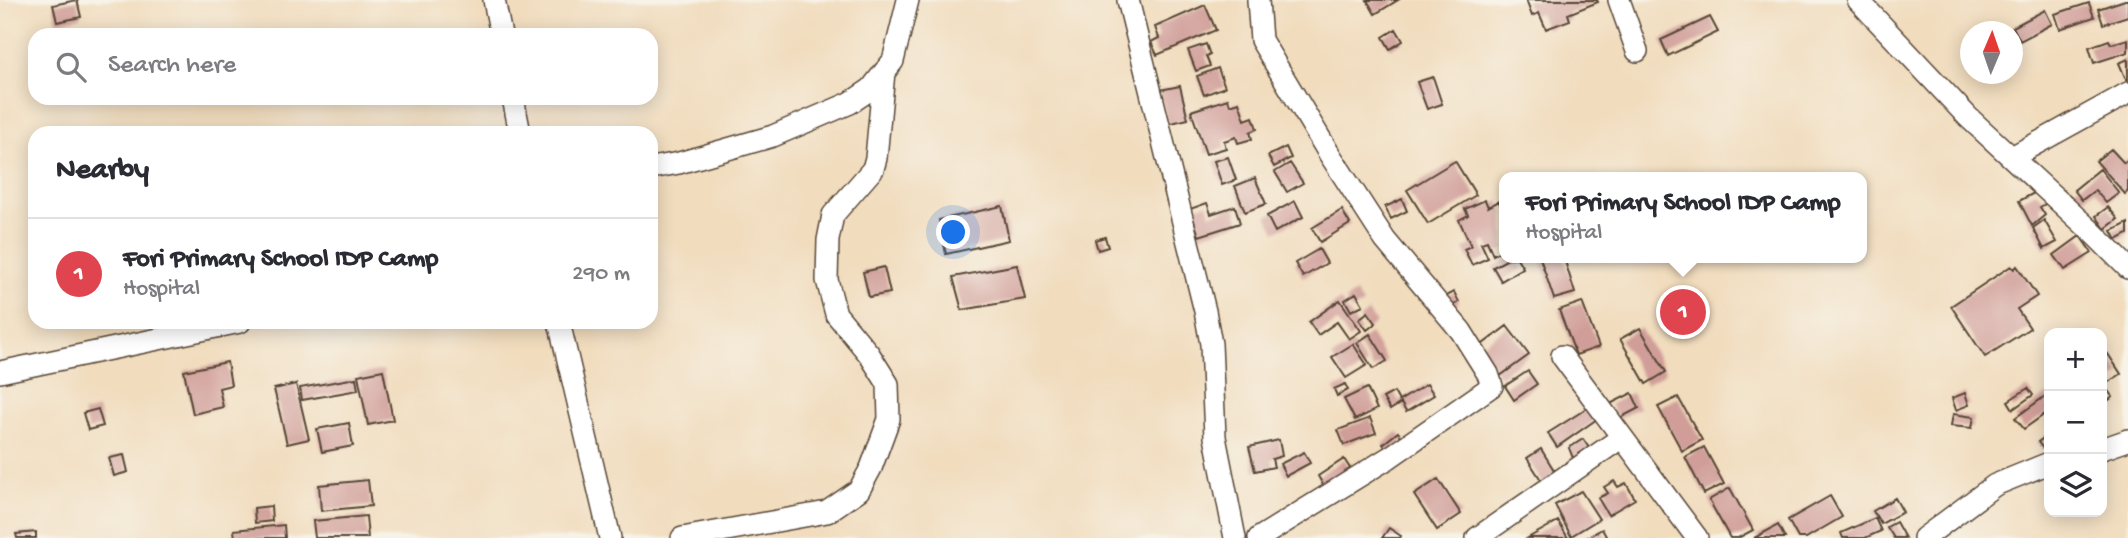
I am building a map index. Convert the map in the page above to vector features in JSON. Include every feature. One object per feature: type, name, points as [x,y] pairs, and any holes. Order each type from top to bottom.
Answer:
[{"type":"street","points":[[494,0],[500,28]]},
{"type":"street","points":[[658,167],[773,136],[850,103],[871,89],[892,61],[908,0]]},
{"type":"street","points":[[1128,0],[1205,311],[1211,344],[1215,437],[1235,538]]},
{"type":"street","points":[[1258,0],[1261,40],[1330,155],[1385,240],[1461,331],[1488,373],[1492,386],[1390,457],[1259,538]]},
{"type":"street","points":[[1619,0],[1637,51]]},
{"type":"street","points":[[1858,0],[1968,117],[2128,268]]},
{"type":"street","points":[[682,538],[827,512],[859,490],[871,468],[889,419],[888,384],[869,354],[836,314],[827,280],[828,240],[833,215],[873,169],[884,72]]},
{"type":"street","points":[[2012,158],[2128,93]]},
{"type":"street","points":[[514,105],[519,126]]},
{"type":"street","points":[[0,372],[206,329]]},
{"type":"street","points":[[561,329],[593,456],[610,538]]},
{"type":"street","points":[[1562,356],[1696,538]]},
{"type":"street","points":[[1477,538],[1621,438]]},
{"type":"street","points":[[2107,447],[2128,440]]},
{"type":"street","points":[[1924,538],[1995,485],[2044,465]]},
{"type":"building","points":[[77,0],[81,17],[57,22],[53,5]]},
{"type":"building","points":[[1367,0],[1398,0],[1375,14]]},
{"type":"building","points":[[1526,0],[1598,2],[1568,14],[1570,20],[1546,29],[1539,13],[1532,16]]},
{"type":"building","points":[[2128,0],[2128,16],[2103,24],[2098,9]]},
{"type":"building","points":[[2089,3],[2094,17],[2060,29],[2055,14]]},
{"type":"building","points":[[1205,5],[1216,30],[1157,55],[1151,42],[1159,38],[1155,27]]},
{"type":"building","points":[[2045,10],[2052,24],[2023,39],[2023,22]]},
{"type":"building","points":[[1710,17],[1718,32],[1668,56],[1661,40]]},
{"type":"building","points":[[1396,29],[1403,41],[1390,49],[1383,37]]},
{"type":"building","points":[[2128,39],[2128,52],[2094,63],[2089,47],[2109,40],[2111,44]]},
{"type":"building","points":[[1206,44],[1210,55],[1206,56],[1210,66],[1196,71],[1188,50]]},
{"type":"building","points":[[2128,59],[2128,84],[2119,63]]},
{"type":"building","points":[[1218,68],[1225,87],[1204,95],[1197,76]]},
{"type":"building","points":[[1433,77],[1442,104],[1427,109],[1417,82]]},
{"type":"building","points":[[1180,86],[1188,119],[1167,124],[1160,90]]},
{"type":"building","points":[[1228,99],[1230,105],[1239,102],[1245,120],[1253,117],[1257,129],[1250,132],[1252,139],[1238,143],[1236,137],[1224,141],[1226,148],[1206,154],[1191,111]]},
{"type":"building","points":[[1286,147],[1291,158],[1274,167],[1268,156]]},
{"type":"building","points":[[2111,149],[2124,163],[2128,159],[2128,191],[2125,194],[2096,161]]},
{"type":"building","points":[[1228,157],[1236,180],[1222,185],[1214,161]]},
{"type":"building","points":[[1455,161],[1476,195],[1428,224],[1407,190]]},
{"type":"building","points":[[1290,163],[1303,183],[1287,192],[1275,172]]},
{"type":"building","points":[[2100,169],[2119,193],[2106,203],[2095,190],[2082,200],[2074,190]]},
{"type":"building","points":[[1255,178],[1266,204],[1245,212],[1235,186]]},
{"type":"building","points":[[2036,192],[2047,203],[2040,207],[2045,215],[2032,226],[2019,201]]},
{"type":"building","points":[[1402,199],[1407,211],[1391,219],[1385,207]]},
{"type":"building","points":[[1485,200],[1488,207],[1499,201],[1499,252],[1493,255],[1487,241],[1481,243],[1488,258],[1472,265],[1464,249],[1471,246],[1459,220],[1468,215],[1465,209]]},
{"type":"building","points":[[1295,201],[1303,217],[1275,232],[1267,216]]},
{"type":"building","points":[[1207,203],[1211,214],[1235,206],[1240,223],[1199,236],[1190,209]]},
{"type":"building","points":[[1002,206],[1009,240],[946,254],[939,220]]},
{"type":"building","points":[[2108,207],[2118,219],[2105,229],[2096,216]]},
{"type":"building","points":[[1342,210],[1350,224],[1320,242],[1312,228]]},
{"type":"building","points":[[2044,220],[2057,242],[2044,249],[2033,228]]},
{"type":"building","points":[[2128,223],[2128,234],[2117,240],[2112,231]]},
{"type":"building","points":[[2080,236],[2092,253],[2065,270],[2054,255]]},
{"type":"building","points":[[1105,237],[1108,247],[1098,250],[1095,240]]},
{"type":"building","points":[[1319,249],[1327,263],[1303,277],[1295,263]]},
{"type":"building","points":[[1501,263],[1520,263],[1523,268],[1501,281],[1493,267]]},
{"type":"building","points":[[1542,263],[1566,263],[1575,293],[1554,299]]},
{"type":"building","points":[[1017,265],[1025,299],[962,310],[953,277]]},
{"type":"building","points":[[2011,266],[2014,269],[2017,266],[2037,296],[2017,309],[2030,328],[1985,357],[1951,306]]},
{"type":"building","points":[[884,267],[890,293],[869,297],[863,272]]},
{"type":"building","points":[[1454,292],[1459,302],[1449,308],[1443,298]]},
{"type":"building","points":[[1356,293],[1363,305],[1351,311],[1345,300]]},
{"type":"building","points":[[1340,300],[1361,331],[1349,339],[1337,322],[1318,335],[1309,322]]},
{"type":"building","points":[[1582,302],[1599,347],[1576,355],[1559,310]]},
{"type":"building","points":[[1368,312],[1376,323],[1367,330],[1359,319]]},
{"type":"building","points":[[1507,326],[1529,355],[1500,376],[1479,347]]},
{"type":"building","points":[[1640,328],[1666,372],[1646,384],[1620,339]]},
{"type":"building","points":[[1370,334],[1387,361],[1373,369],[1357,343]]},
{"type":"building","points":[[1353,344],[1367,365],[1346,378],[1332,357]]},
{"type":"building","points":[[2107,355],[2121,374],[2107,383]]},
{"type":"building","points":[[227,362],[231,385],[219,388],[223,407],[193,414],[184,371]]},
{"type":"building","points":[[383,370],[393,420],[368,425],[358,375]]},
{"type":"building","points":[[1528,371],[1537,384],[1514,400],[1505,386]]},
{"type":"building","points":[[356,378],[358,390],[302,400],[300,388]]},
{"type":"building","points":[[296,384],[309,439],[287,444],[274,389]]},
{"type":"building","points":[[1345,384],[1348,390],[1337,396],[1334,389]]},
{"type":"building","points":[[1427,384],[1434,395],[1406,412],[1401,403],[1390,410],[1383,398],[1394,392],[1399,401]]},
{"type":"building","points":[[1367,388],[1377,409],[1355,420],[1344,399]]},
{"type":"building","points":[[2028,388],[2033,395],[2013,409],[2008,401]]},
{"type":"building","points":[[2107,392],[2113,397],[2107,401]]},
{"type":"building","points":[[1632,393],[1639,408],[1618,419],[1610,404]]},
{"type":"building","points":[[1965,393],[1969,405],[1956,410],[1952,398]]},
{"type":"building","points":[[1678,397],[1702,440],[1682,451],[1658,407]]},
{"type":"building","points":[[2044,397],[2044,415],[2024,429],[2015,418]]},
{"type":"building","points":[[1589,407],[1597,419],[1557,447],[1548,433]]},
{"type":"building","points":[[98,409],[103,426],[88,430],[83,413]]},
{"type":"building","points":[[1953,414],[1974,417],[1972,428],[1951,426]]},
{"type":"building","points":[[1370,418],[1376,433],[1344,445],[1338,430]]},
{"type":"building","points":[[349,423],[353,446],[322,452],[317,429]]},
{"type":"building","points":[[1398,432],[1404,440],[1389,452],[1383,444]]},
{"type":"building","points":[[2044,438],[2044,450],[2038,442]]},
{"type":"building","points":[[1583,439],[1589,448],[1573,458],[1569,448]]},
{"type":"building","points":[[1279,440],[1282,456],[1272,459],[1274,467],[1255,471],[1249,447]]},
{"type":"building","points":[[1704,447],[1724,484],[1704,494],[1685,457]]},
{"type":"building","points":[[1541,449],[1557,475],[1543,483],[1527,458]]},
{"type":"building","points":[[1304,452],[1310,463],[1286,476],[1280,464]]},
{"type":"building","points":[[124,455],[128,472],[114,476],[109,458]]},
{"type":"building","points":[[1344,459],[1353,473],[1326,490],[1318,476]]},
{"type":"building","points":[[1438,479],[1461,514],[1437,530],[1414,495]]},
{"type":"building","points":[[368,480],[371,506],[321,511],[319,485]]},
{"type":"building","points":[[1614,481],[1618,487],[1626,483],[1635,499],[1608,515],[1598,498],[1608,493],[1604,487]]},
{"type":"building","points":[[1730,488],[1753,530],[1738,538],[1730,538],[1709,500]]},
{"type":"building","points":[[1581,491],[1599,519],[1571,536],[1555,505]]},
{"type":"building","points":[[1830,496],[1842,517],[1806,538],[1798,538],[1788,520]]},
{"type":"building","points":[[1895,498],[1903,512],[1881,524],[1873,511]]},
{"type":"building","points":[[271,506],[272,521],[255,523],[254,508]]},
{"type":"building","points":[[366,516],[368,538],[315,538],[313,521]]},
{"type":"building","points":[[1875,518],[1881,531],[1865,538],[1843,538],[1841,533]]},
{"type":"building","points":[[1558,521],[1568,538],[1528,538]]},
{"type":"building","points":[[1896,522],[1905,538],[1894,538],[1887,527]]},
{"type":"building","points":[[284,525],[285,538],[235,538],[234,530]]},
{"type":"building","points":[[1778,525],[1785,538],[1754,538]]},
{"type":"building","points":[[1389,528],[1401,536],[1400,538],[1382,538]]},
{"type":"building","points":[[1602,529],[1607,538],[1586,538]]},
{"type":"building","points":[[36,532],[36,538],[17,538],[16,534]]},
{"type":"place","name":"Fori Primary School IDP Camp","points":[[1683,312]]}]
